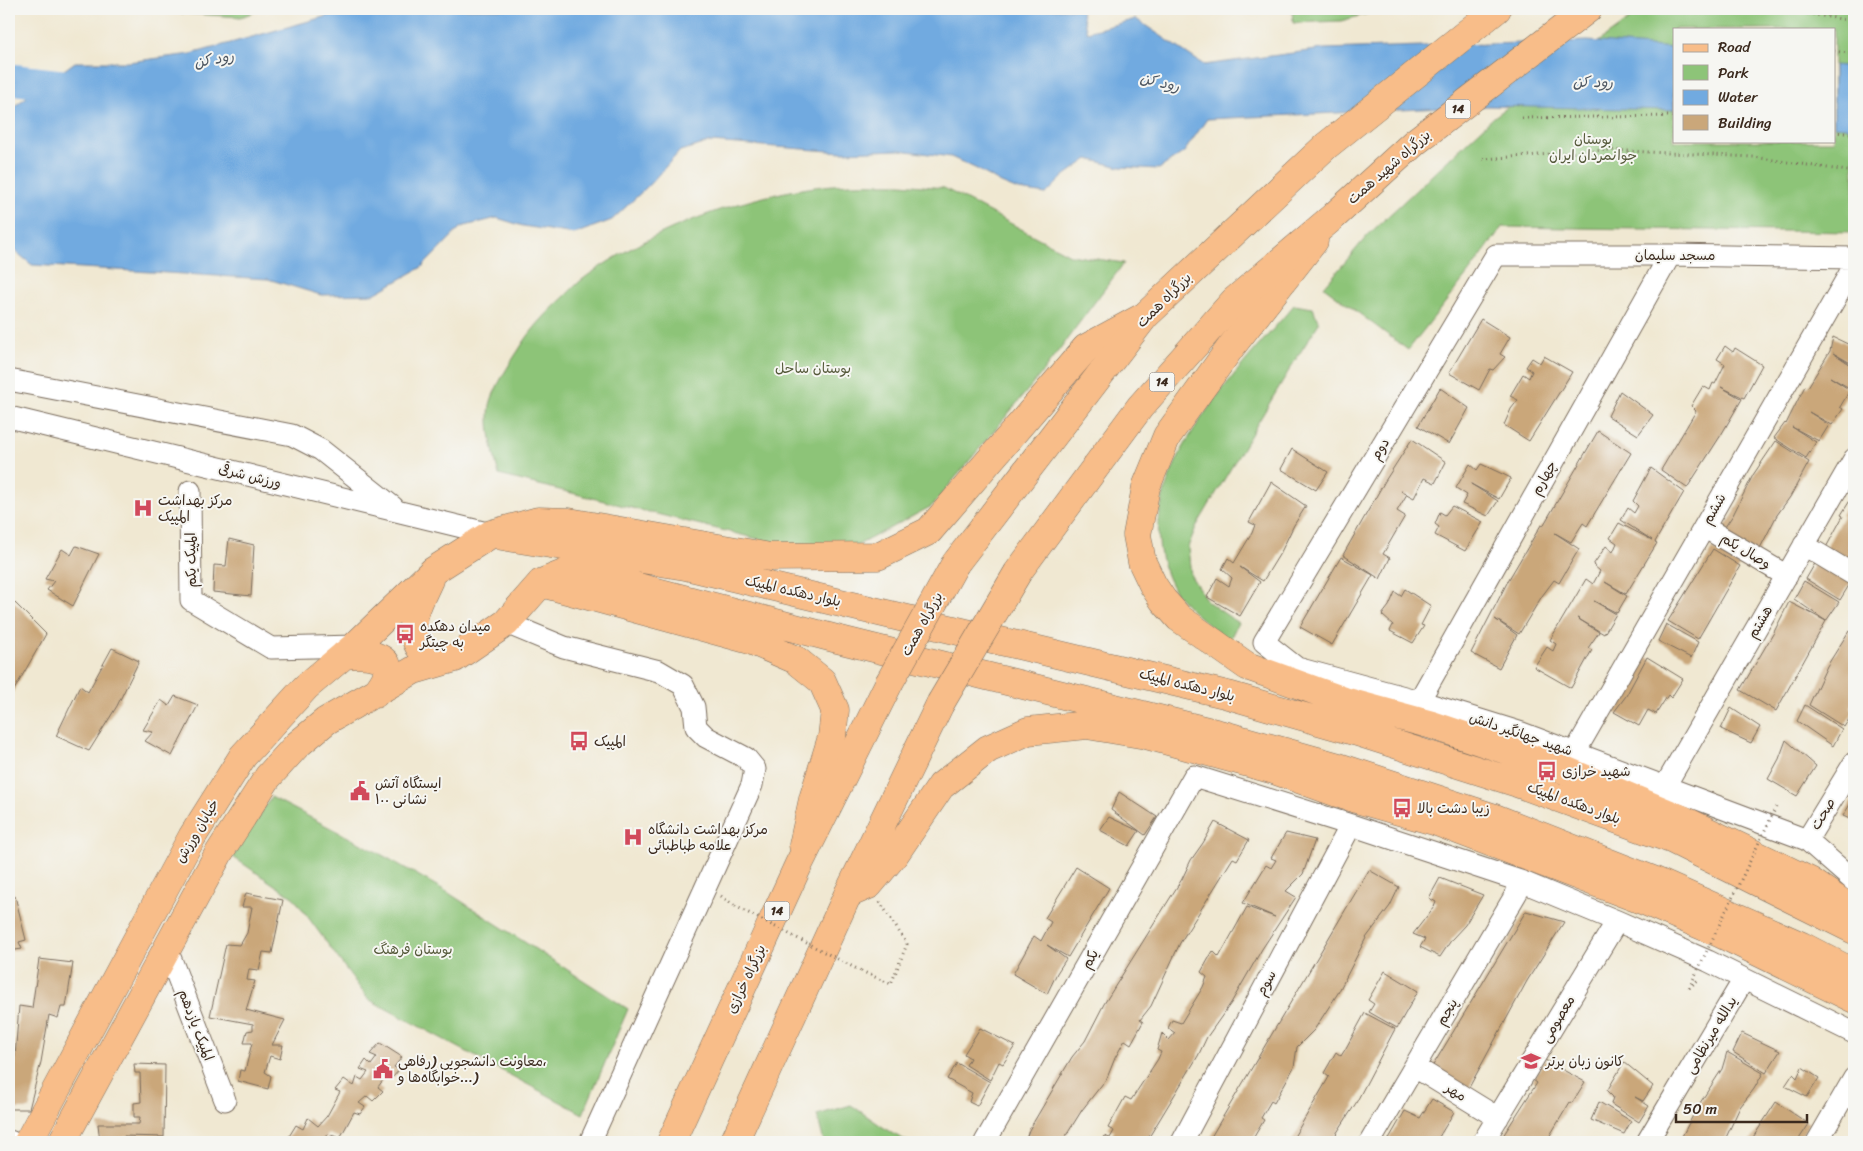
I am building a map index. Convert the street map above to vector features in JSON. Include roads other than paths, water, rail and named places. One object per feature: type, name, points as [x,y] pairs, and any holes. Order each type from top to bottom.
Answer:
[{"type":"main road","name":"بزرگراه همت","points":[[889,683],[956,564],[1145,316],[1326,146],[1497,9]]},
{"type":"main road","name":"بزرگراه شهید همت","points":[[1334,216],[1415,142],[1588,9]]},
{"type":"main road","name":"14","points":[[734,1142],[859,889],[940,704],[1018,572],[1140,407],[1234,301],[1334,216]]},
{"type":"main road","points":[[1334,216],[1231,347],[1167,436],[1146,487],[1137,535],[1142,562],[1163,600],[1179,618],[1247,666],[1328,695],[1432,725],[1562,769],[1684,820],[1751,852],[1810,881],[1854,911]]},
{"type":"main road","name":"خیابان ورزش","points":[[28,1142],[192,837],[243,756],[306,687],[349,651],[433,571],[491,534],[538,521],[569,522],[770,557],[878,556],[929,531],[1086,348],[1145,316]]},
{"type":"main road","name":"بلوار دهکده المپیک","points":[[491,534],[686,566],[1228,694],[1357,732],[1518,783],[1671,839],[1854,930]]},
{"type":"main road","points":[[62,1142],[219,853],[268,777],[297,745],[326,721],[414,670],[454,658],[506,623],[541,582],[573,570],[837,639],[1224,735],[1339,767],[1495,818],[1653,880],[1802,946],[1854,973]]},
{"type":"main road","points":[[433,571],[414,614],[413,630],[417,643],[434,660],[454,658]]},
{"type":"main road","points":[[541,582],[750,640],[796,660],[822,681],[835,710],[832,737],[813,799],[798,866]]},
{"type":"main road","points":[[349,651],[378,656],[384,660],[387,667],[387,675],[384,683],[375,694]]},
{"type":"main road","name":"بزرگراه خرازی","points":[[671,1142],[798,866],[889,683]]},
{"type":"main road","points":[[859,889],[895,854],[941,786],[988,749],[1028,731],[1087,725],[1146,735],[1274,770],[1346,796],[1442,824],[1644,901],[1721,934],[1854,999]]},
{"type":"street","name":"مسجد سلیمان","points":[[1496,255],[1854,258]]},
{"type":"street","name":"دوم","points":[[1264,642],[1496,255]]},
{"type":"street","name":"چهارم","points":[[1419,701],[1670,255]]},
{"type":"street","name":"ششم","points":[[1575,752],[1854,266]]},
{"type":"street","points":[[9,380],[292,435],[321,450],[400,512]]},
{"type":"street","name":"ورزش شرقی","points":[[9,417],[491,534]]},
{"type":"street","name":"هشتم","points":[[1665,786],[1854,459]]},
{"type":"street","name":"المپیک یکم","points":[[190,491],[192,600],[271,648],[349,651]]},
{"type":"street","name":"وصال یکم","points":[[1704,527],[1787,576]]},
{"type":"street","points":[[1804,546],[1854,575]]},
{"type":"street","points":[[506,623],[564,647],[659,671],[683,685],[694,707],[696,727],[706,737],[746,758],[755,769],[752,785],[590,1142]]},
{"type":"street","name":"شهید جهانگیر دانش","points":[[1264,642],[1297,668],[1419,701],[1522,733],[1807,840],[1854,880]]},
{"type":"street","name":"صحت","points":[[1807,840],[1854,763]]},
{"type":"street","name":"یکم","points":[[985,1142],[1194,776],[1351,824]]},
{"type":"street","points":[[1351,824],[1523,882],[1618,921],[1854,1032]]},
{"type":"street","name":"سوم","points":[[1182,1142],[1351,824]]},
{"type":"street","name":"پنجم","points":[[1370,1142],[1523,882]]},
{"type":"street","name":"معصومی","points":[[1483,1142],[1618,921]]},
{"type":"street","name":"المپیک یازدهم","points":[[167,949],[225,1100]]},
{"type":"street","name":"یدالله میرنظامی","points":[[1646,1142],[1744,979]]},
{"type":"street","name":"مهر","points":[[1415,1067],[1498,1118]]},
{"type":"street","points":[[1817,1142],[1854,1078]]},
{"type":"water","points":[[352,9],[1081,9],[1087,32],[1136,19],[1204,65],[1323,49],[1588,41],[1673,48],[1673,110],[1487,106],[1207,119],[1184,152],[1159,169],[1120,167],[1088,159],[1064,176],[1046,194],[1018,190],[951,157],[900,150],[842,152],[711,142],[680,151],[648,186],[612,220],[574,234],[523,226],[497,218],[461,227],[422,267],[374,294],[321,295],[268,279],[32,265],[9,246],[9,110],[75,62],[128,62],[191,54]]},
{"type":"water","points":[[1836,65],[1854,67],[1854,128],[1836,126]]},
{"type":"waterway","name":"رود کن","points":[[9,79],[70,86],[87,83]]},
{"type":"place","name":"مرکز بهداشت المپیک","points":[[143,508]]},
{"type":"place","name":"میدان دهکده به چیتگر","points":[[405,634]]},
{"type":"place","name":"المپیک","points":[[579,741]]},
{"type":"place","name":"شهید خرازی","points":[[1547,771]]},
{"type":"place","name":"ایستگاه آتش نشانی ۱۰۰","points":[[360,791]]},
{"type":"place","name":"زیبا دشت بالا","points":[[1402,808]]},
{"type":"place","name":"مرکز بهداشت دانشگاه علامه طباطبائی","points":[[633,837]]},
{"type":"place","name":"کانون زبان برتر","points":[[1531,1061]]},
{"type":"place","name":"معاونت دانشجویی (رفاهی، خوابگاه‌ها و...)","points":[[383,1069]]},
{"type":"park label","name":"بوستان جوانمردان ایران","points":[[1593,148]]},
{"type":"park label","name":"بوستان ساحل","points":[[813,368]]},
{"type":"park label","name":"بوستان فرهنگ","points":[[413,949]]}]
